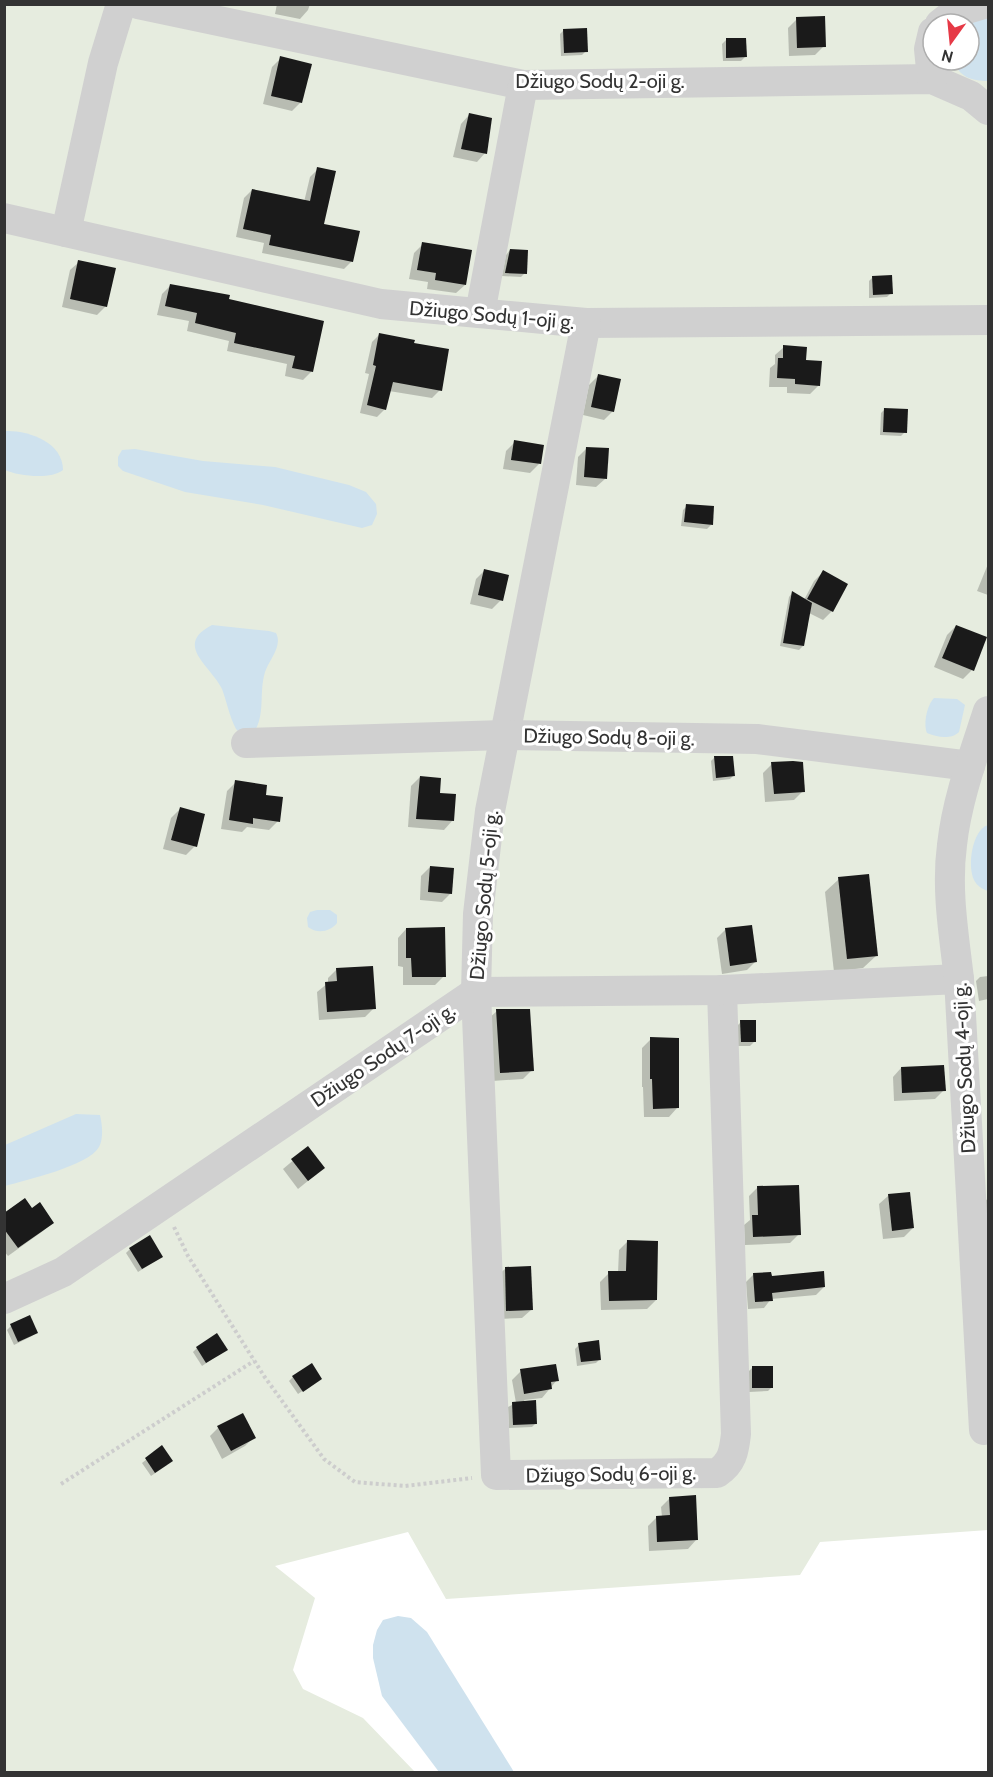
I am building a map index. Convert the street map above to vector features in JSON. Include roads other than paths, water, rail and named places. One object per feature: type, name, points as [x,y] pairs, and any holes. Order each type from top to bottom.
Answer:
[{"type":"street","points":[[66,232],[103,63],[121,4]]},
{"type":"street","name":"Džiugo Sodų 2-oji g.","points":[[138,4],[523,84],[932,79],[971,96],[988,110]]},
{"type":"street","points":[[957,12],[984,4]]},
{"type":"street","points":[[931,72],[932,79]]},
{"type":"street","points":[[480,314],[523,84]]},
{"type":"street","name":"Džiugo Sodų 1-oji g.","points":[[4,218],[381,304],[586,323],[988,320]]},
{"type":"street","name":"Džiugo Sodų 5-oji g.","points":[[496,1475],[476,992],[478,914],[490,811],[586,323]]},
{"type":"street","name":"Džiugo Sodų 4-oji g.","points":[[984,1430],[959,979],[951,912],[950,873],[952,844],[970,766],[988,711]]},
{"type":"street","name":"Džiugo Sodų 8-oji g.","points":[[246,743],[504,735],[757,739],[970,766]]},
{"type":"street","name":"Džiugo Sodų 7-oji g.","points":[[4,1299],[63,1272],[476,992],[722,990],[959,979]]},
{"type":"street","name":"Džiugo Sodų 6-oji g.","points":[[496,1475],[717,1473],[727,1466],[734,1454],[736,1434],[722,990]]},
{"type":"water","points":[[988,10],[988,81],[966,77],[960,72],[981,72],[981,15]]},
{"type":"water","points":[[5,431],[24,433],[51,445],[61,460],[63,470],[51,475],[34,476],[5,470]]},
{"type":"water","points":[[135,449],[203,461],[275,467],[349,485],[366,492],[376,504],[377,514],[372,525],[362,528],[263,505],[185,492],[123,471],[118,466],[118,457],[122,450]]},
{"type":"water","points":[[212,625],[276,633],[278,643],[265,672],[259,722],[256,729],[239,732],[236,729],[222,689],[198,656],[195,648],[196,640]]},
{"type":"water","points":[[934,698],[957,699],[965,705],[959,732],[956,735],[943,737],[927,733],[926,715]]},
{"type":"water","points":[[988,825],[988,891],[975,882],[971,858],[978,834]]},
{"type":"water","points":[[330,910],[337,915],[337,923],[323,931],[315,931],[308,927],[307,918],[310,912]]},
{"type":"water","points":[[76,1114],[100,1115],[102,1139],[93,1154],[70,1166],[5,1186],[5,1145]]},
{"type":"water","points":[[398,1616],[411,1618],[427,1632],[514,1772],[439,1772],[382,1696],[373,1658],[373,1645],[377,1630],[383,1620]]}]
